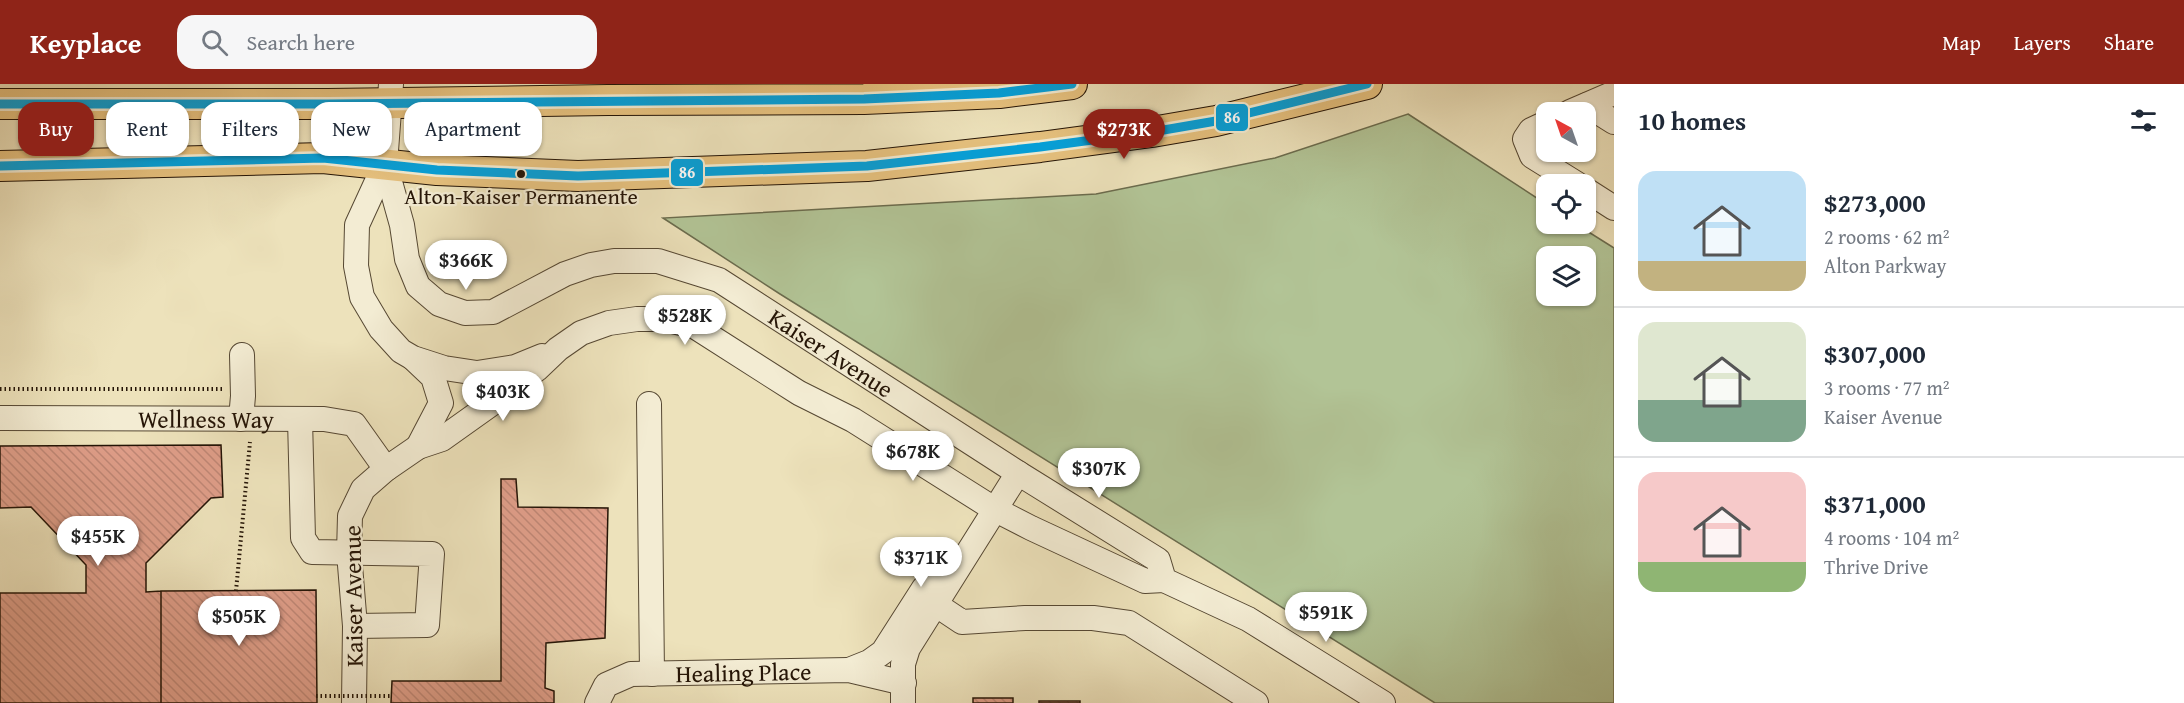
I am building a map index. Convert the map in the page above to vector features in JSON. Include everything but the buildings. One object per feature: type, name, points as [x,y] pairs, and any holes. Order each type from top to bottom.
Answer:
[{"type":"main road","points":[[32,84],[53,102]]},
{"type":"main road","points":[[94,103],[390,93],[864,99],[999,93],[1072,84]]},
{"type":"main road","points":[[0,166],[323,158],[437,170],[578,176],[867,165],[1040,147],[1152,132],[1216,121],[1368,84]]},
{"type":"main road","points":[[0,104],[18,104]]},
{"type":"street","points":[[385,164],[390,93]]},
{"type":"street","points":[[1594,102],[1614,93]]},
{"type":"street","points":[[1596,116],[1614,123]]},
{"type":"street","points":[[1536,128],[1531,130],[1526,140],[1532,156],[1536,158]]},
{"type":"street","points":[[1542,162],[1561,174]]},
{"type":"street","name":"Kaiser Avenue","points":[[385,164],[357,225],[356,266],[362,297],[381,329],[401,351],[434,377],[441,403],[418,447]]},
{"type":"street","name":"Kaiser Avenue","points":[[354,703],[355,626],[349,553],[350,516],[363,489],[418,447],[442,439],[537,369],[558,349],[581,333],[609,323],[637,319],[664,319],[694,326],[799,393],[853,420],[994,509],[1145,581],[1164,580],[1158,560],[1018,473],[719,280],[658,261],[614,261],[591,265],[565,274],[493,312],[465,313],[439,304],[418,286],[407,259],[402,225],[385,164]]},
{"type":"street","points":[[1596,196],[1614,208]]},
{"type":"street","name":"Kaiser Avenue","points":[[412,358],[444,368],[477,373],[515,367],[558,349]]},
{"type":"street","points":[[241,419],[242,355]]},
{"type":"street","points":[[649,404],[652,674]]},
{"type":"street","name":"Wellness Way","points":[[0,418],[324,419],[354,424],[386,470]]},
{"type":"street","points":[[300,419],[303,538],[312,552],[432,554],[427,625],[355,626]]},
{"type":"street","points":[[904,693],[903,664],[908,648],[1018,473]]},
{"type":"street","points":[[849,670],[869,662],[883,652],[924,588],[955,571]]},
{"type":"street","points":[[1164,580],[1248,619],[1383,703]]},
{"type":"street","points":[[935,604],[962,622],[1025,618],[1093,618],[1129,623],[1256,703]]},
{"type":"street","name":"Healing Place","points":[[597,703],[606,685],[631,675],[652,674],[849,670],[904,693]]},
{"type":"path","points":[[316,696],[392,696]]},
{"type":"green space","points":[[1408,114],[1536,197],[1536,234],[1592,234],[1614,248],[1614,703],[1435,703],[780,294],[663,218],[1096,194],[1275,158]]},
{"type":"transit line","name":"86","points":[[0,104],[328,104],[864,99],[999,93],[1072,84]]},
{"type":"transit line","name":"86","points":[[0,166],[323,158],[437,170],[578,176],[867,166],[1152,132],[1216,121],[1367,84]]},
{"type":"place","name":"Alton-Kaiser Permanente","points":[[521,174]]}]
